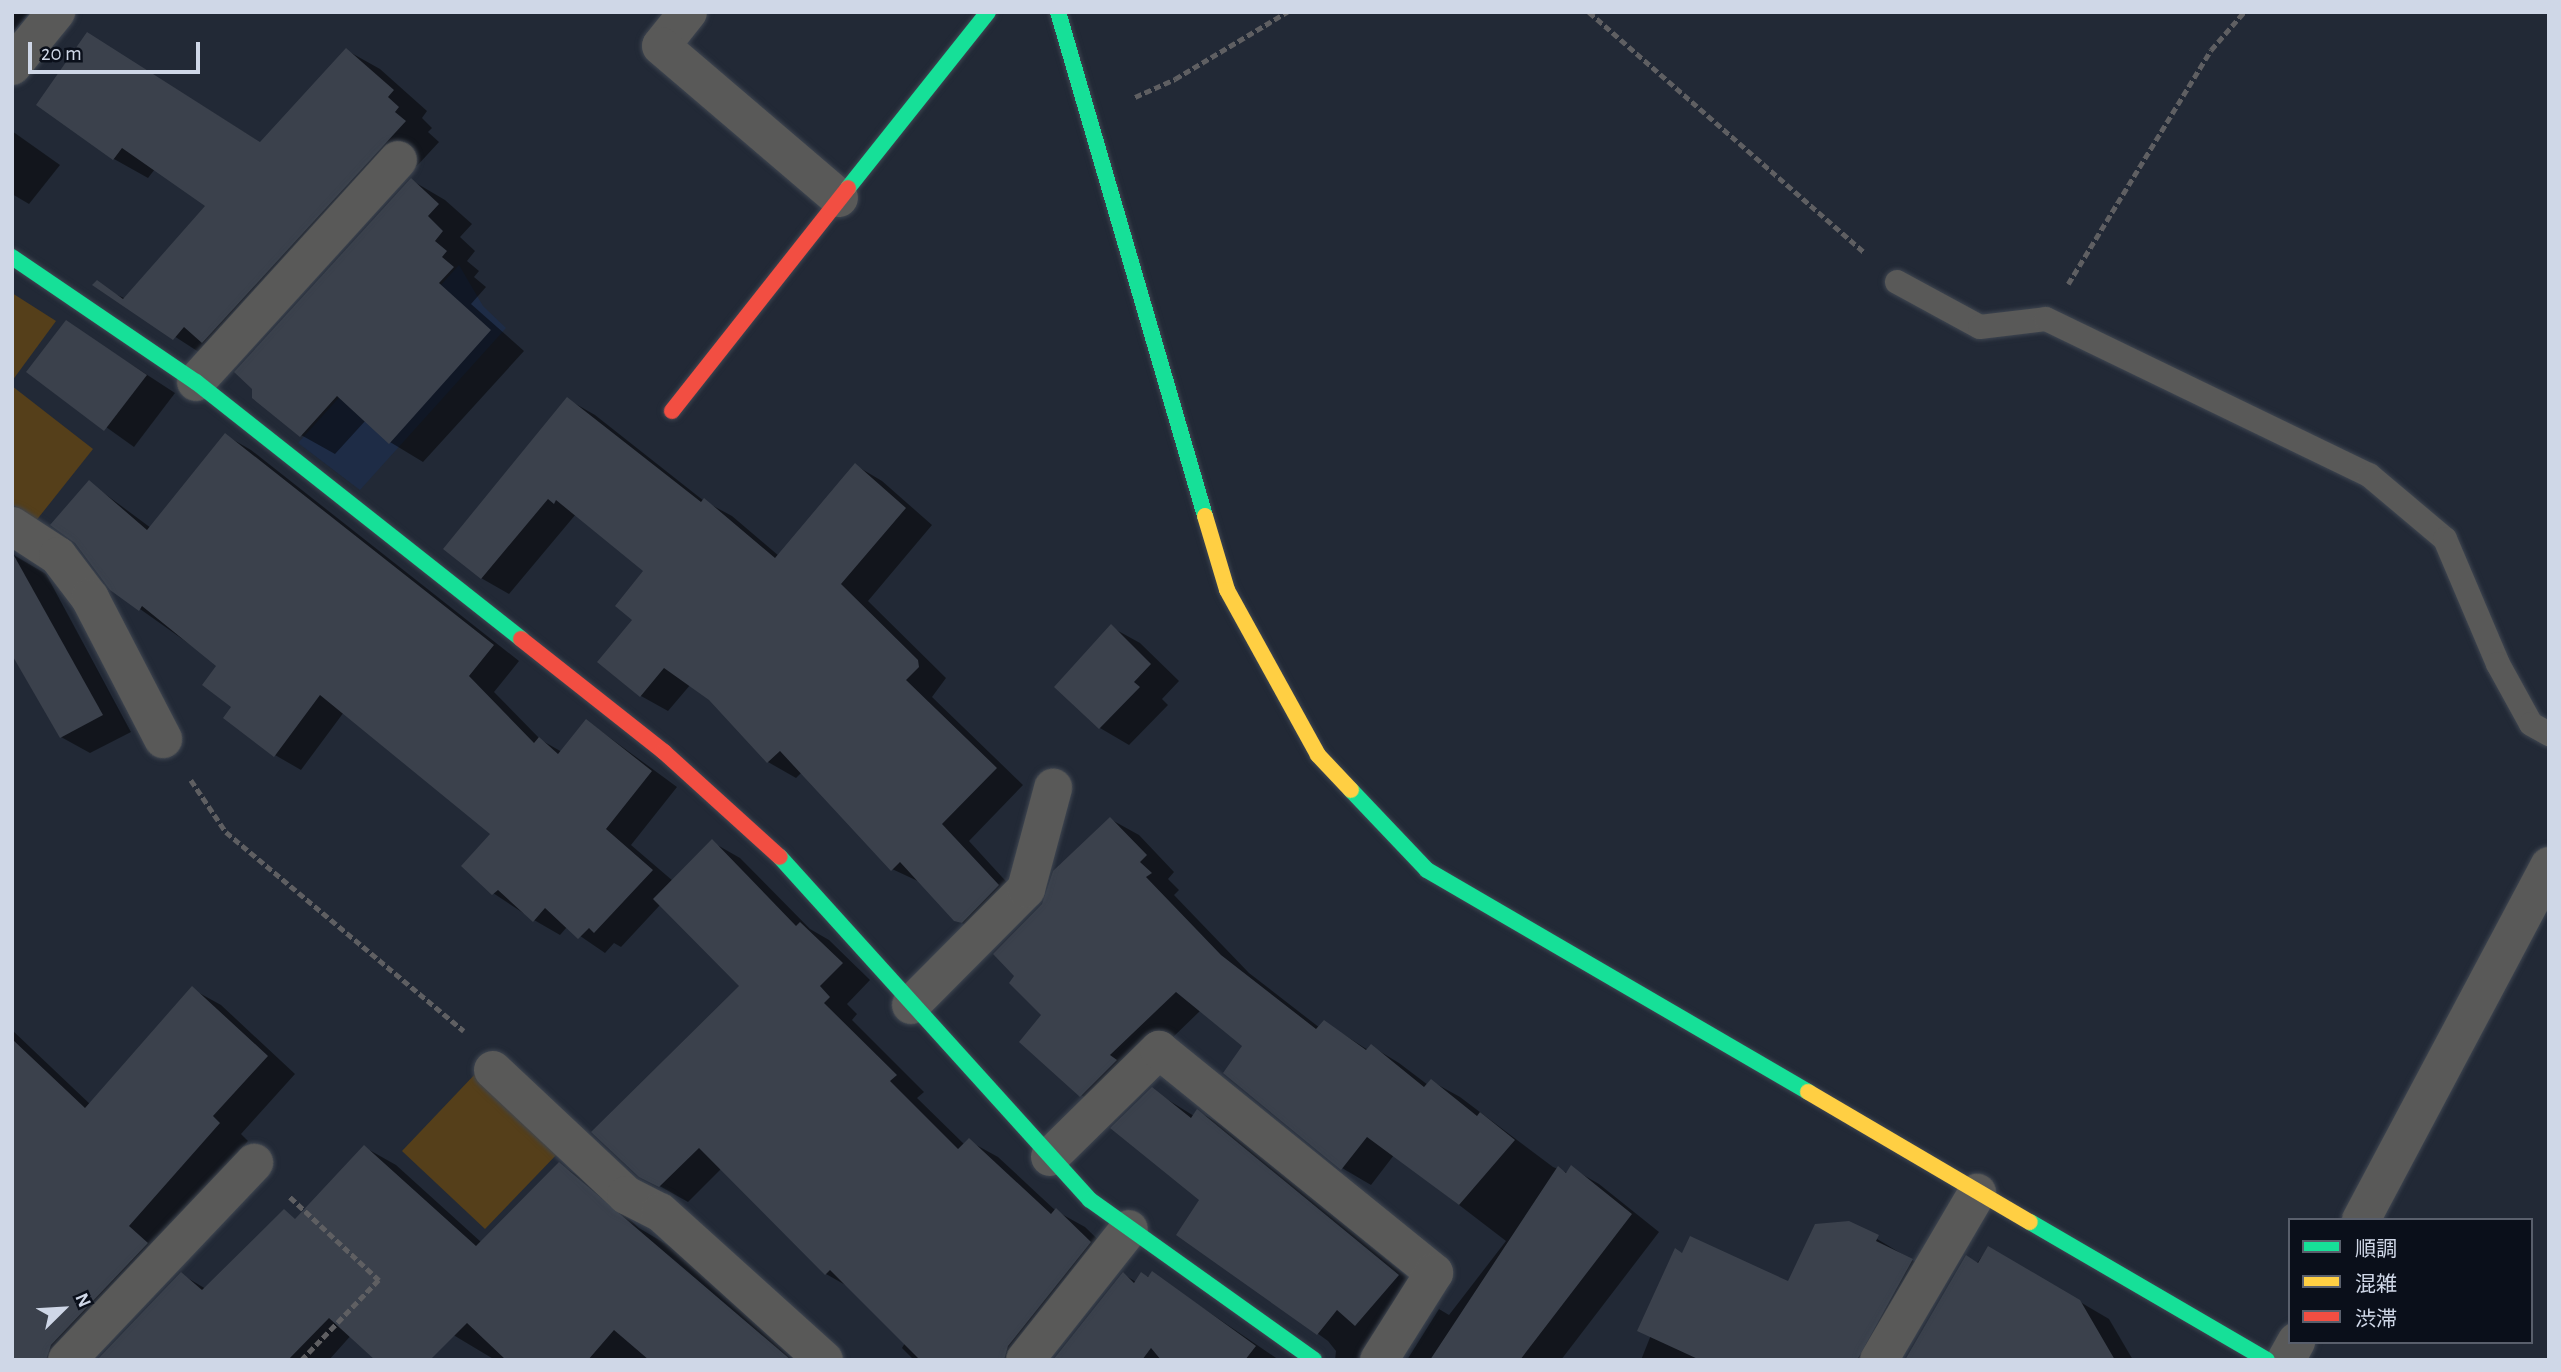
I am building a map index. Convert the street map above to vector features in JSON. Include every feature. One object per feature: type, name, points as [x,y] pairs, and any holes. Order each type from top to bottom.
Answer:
[{"type":"street","points":[[12,66],[56,12]]},
{"type":"street","points":[[688,12],[662,46],[839,198]]},
{"type":"street","points":[[672,411],[988,12]]},
{"type":"street","points":[[1058,12],[1227,590],[1318,755],[1427,870],[2267,1360]]},
{"type":"street","points":[[197,382],[398,160]]},
{"type":"street","points":[[12,257],[197,382],[664,752],[771,847],[1090,1200],[1314,1360]]},
{"type":"street","points":[[12,526],[58,556],[90,598],[163,739]]},
{"type":"street","points":[[911,1005],[1026,889],[1053,788]]},
{"type":"street","points":[[2362,1218],[2549,866]]},
{"type":"street","points":[[1050,1157],[1158,1050],[1434,1273],[1379,1360]]},
{"type":"street","points":[[494,1070],[626,1195],[660,1212],[824,1360]]},
{"type":"street","points":[[67,1360],[254,1163]]},
{"type":"street","points":[[1879,1360],[1977,1193]]},
{"type":"street","points":[[1025,1360],[1129,1229]]},
{"type":"street","points":[[2286,1360],[2294,1344]]},
{"type":"lane","points":[[1897,282],[1980,327],[2046,320],[2378,483],[2445,539],[2498,664],[2531,724],[2549,733]]},
{"type":"path","points":[[1089,117],[1175,79],[1287,12]]},
{"type":"path","points":[[1589,12],[1732,132],[1897,282]]},
{"type":"path","points":[[2046,320],[2211,50],[2244,12]]},
{"type":"path","points":[[163,739],[226,832],[476,1041],[494,1070]]},
{"type":"path","points":[[254,1163],[379,1280],[302,1360]]},
{"type":"shaded area","points":[[459,265],[483,306],[506,328],[360,490],[298,443]]},
{"type":"shaded area","points":[[12,293],[56,321],[12,381]]},
{"type":"shaded area","points":[[12,386],[93,449],[35,522],[12,504]]},
{"type":"shaded area","points":[[477,1072],[560,1151],[485,1229],[402,1151]]},
{"type":"building","points":[[87,32],[260,142],[346,48],[394,90],[388,97],[399,107],[395,112],[406,121],[202,343],[184,327],[173,340],[92,285],[97,280],[123,299],[205,206],[122,148],[113,160],[36,105]]},
{"type":"building","points":[[411,178],[439,204],[428,216],[443,231],[435,241],[447,251],[442,257],[454,267],[439,283],[491,330],[389,444],[337,396],[300,437],[252,398],[252,389],[234,372]]},
{"type":"building","points":[[66,320],[147,375],[104,431],[26,372]]},
{"type":"building","points":[[567,397],[701,502],[704,498],[775,558],[855,463],[906,508],[841,584],[918,660],[919,667],[906,680],[997,768],[942,824],[999,885],[962,923],[954,921],[900,862],[891,871],[780,751],[767,763],[709,700],[664,668],[640,697],[597,662],[632,620],[615,606],[643,571],[556,500],[554,504],[548,499],[481,579],[443,549]]},
{"type":"building","points":[[225,433],[494,645],[469,676],[534,743],[539,737],[558,754],[586,719],[652,771],[606,829],[653,870],[594,933],[589,928],[578,939],[545,908],[533,922],[498,890],[492,895],[461,866],[490,834],[320,695],[274,757],[223,718],[231,707],[202,685],[216,666],[142,606],[139,611],[110,590],[75,543],[50,525],[89,480],[147,530]]},
{"type":"building","points":[[12,552],[103,715],[60,738],[12,655]]},
{"type":"building","points":[[1111,624],[1151,664],[1134,682],[1140,687],[1099,729],[1054,687]]},
{"type":"building","points":[[1110,817],[1147,855],[1140,862],[1152,873],[1146,877],[1221,955],[1316,1029],[1324,1020],[1366,1050],[1371,1044],[1424,1087],[1431,1079],[1477,1116],[1480,1112],[1515,1140],[1459,1205],[1367,1137],[1341,1170],[1223,1073],[1242,1046],[1176,992],[1110,1055],[1117,1060],[1080,1097],[1019,1042],[1041,1015],[1009,983],[1014,976],[993,954],[1042,904],[1053,871]]},
{"type":"building","points":[[712,839],[796,926],[800,922],[843,963],[820,986],[830,997],[824,1003],[897,1075],[890,1081],[958,1149],[969,1138],[1051,1214],[1056,1208],[1091,1242],[1008,1346],[1004,1360],[920,1360],[830,1270],[825,1275],[699,1148],[659,1187],[639,1177],[591,1132],[739,986],[653,899]]},
{"type":"building","points":[[192,986],[268,1056],[213,1116],[220,1123],[129,1226],[148,1243],[51,1345],[46,1360],[12,1360],[12,1039],[85,1108]]},
{"type":"building","points":[[1152,1087],[1191,1118],[1197,1109],[1399,1275],[1355,1326],[1337,1310],[1317,1335],[1176,1235],[1199,1200],[1110,1128]]},
{"type":"building","points":[[364,1145],[476,1246],[559,1162],[791,1360],[649,1360],[614,1330],[588,1360],[506,1360],[467,1323],[430,1360],[375,1360],[329,1318],[288,1360],[97,1360],[181,1272],[202,1290],[284,1209],[295,1219]]},
{"type":"building","points":[[1571,1165],[1632,1214],[1520,1360],[1430,1360],[1558,1166],[1566,1173]]},
{"type":"building","points":[[1849,1221],[1879,1235],[1876,1241],[1913,1259],[1857,1360],[1700,1360],[1637,1331],[1675,1248],[1682,1253],[1690,1236],[1788,1281],[1815,1224]]},
{"type":"building","points":[[1988,1246],[2080,1300],[2115,1360],[1905,1360],[1966,1255],[1978,1263]]},
{"type":"building","points":[[1152,1271],[1256,1346],[1245,1360],[1161,1360],[1151,1348],[1142,1360],[1053,1360],[1123,1272],[1134,1283],[1141,1272],[1148,1277]]},
{"type":"traffic: fast","points":[[848,188],[988,12]]},
{"type":"traffic: fast","points":[[1058,12],[1205,516]]},
{"type":"traffic: fast","points":[[12,257],[196,382],[521,639]]},
{"type":"traffic: fast","points":[[1351,790],[1427,870],[1808,1092]]},
{"type":"traffic: fast","points":[[780,857],[1090,1200],[1314,1360]]},
{"type":"traffic: fast","points":[[2030,1222],[2267,1360]]},
{"type":"traffic: slow","points":[[1205,516],[1227,590],[1318,755],[1351,790]]},
{"type":"traffic: slow","points":[[1808,1092],[2030,1222]]},
{"type":"traffic: jam","points":[[672,411],[848,188]]},
{"type":"traffic: jam","points":[[521,639],[664,752],[780,857]]}]
